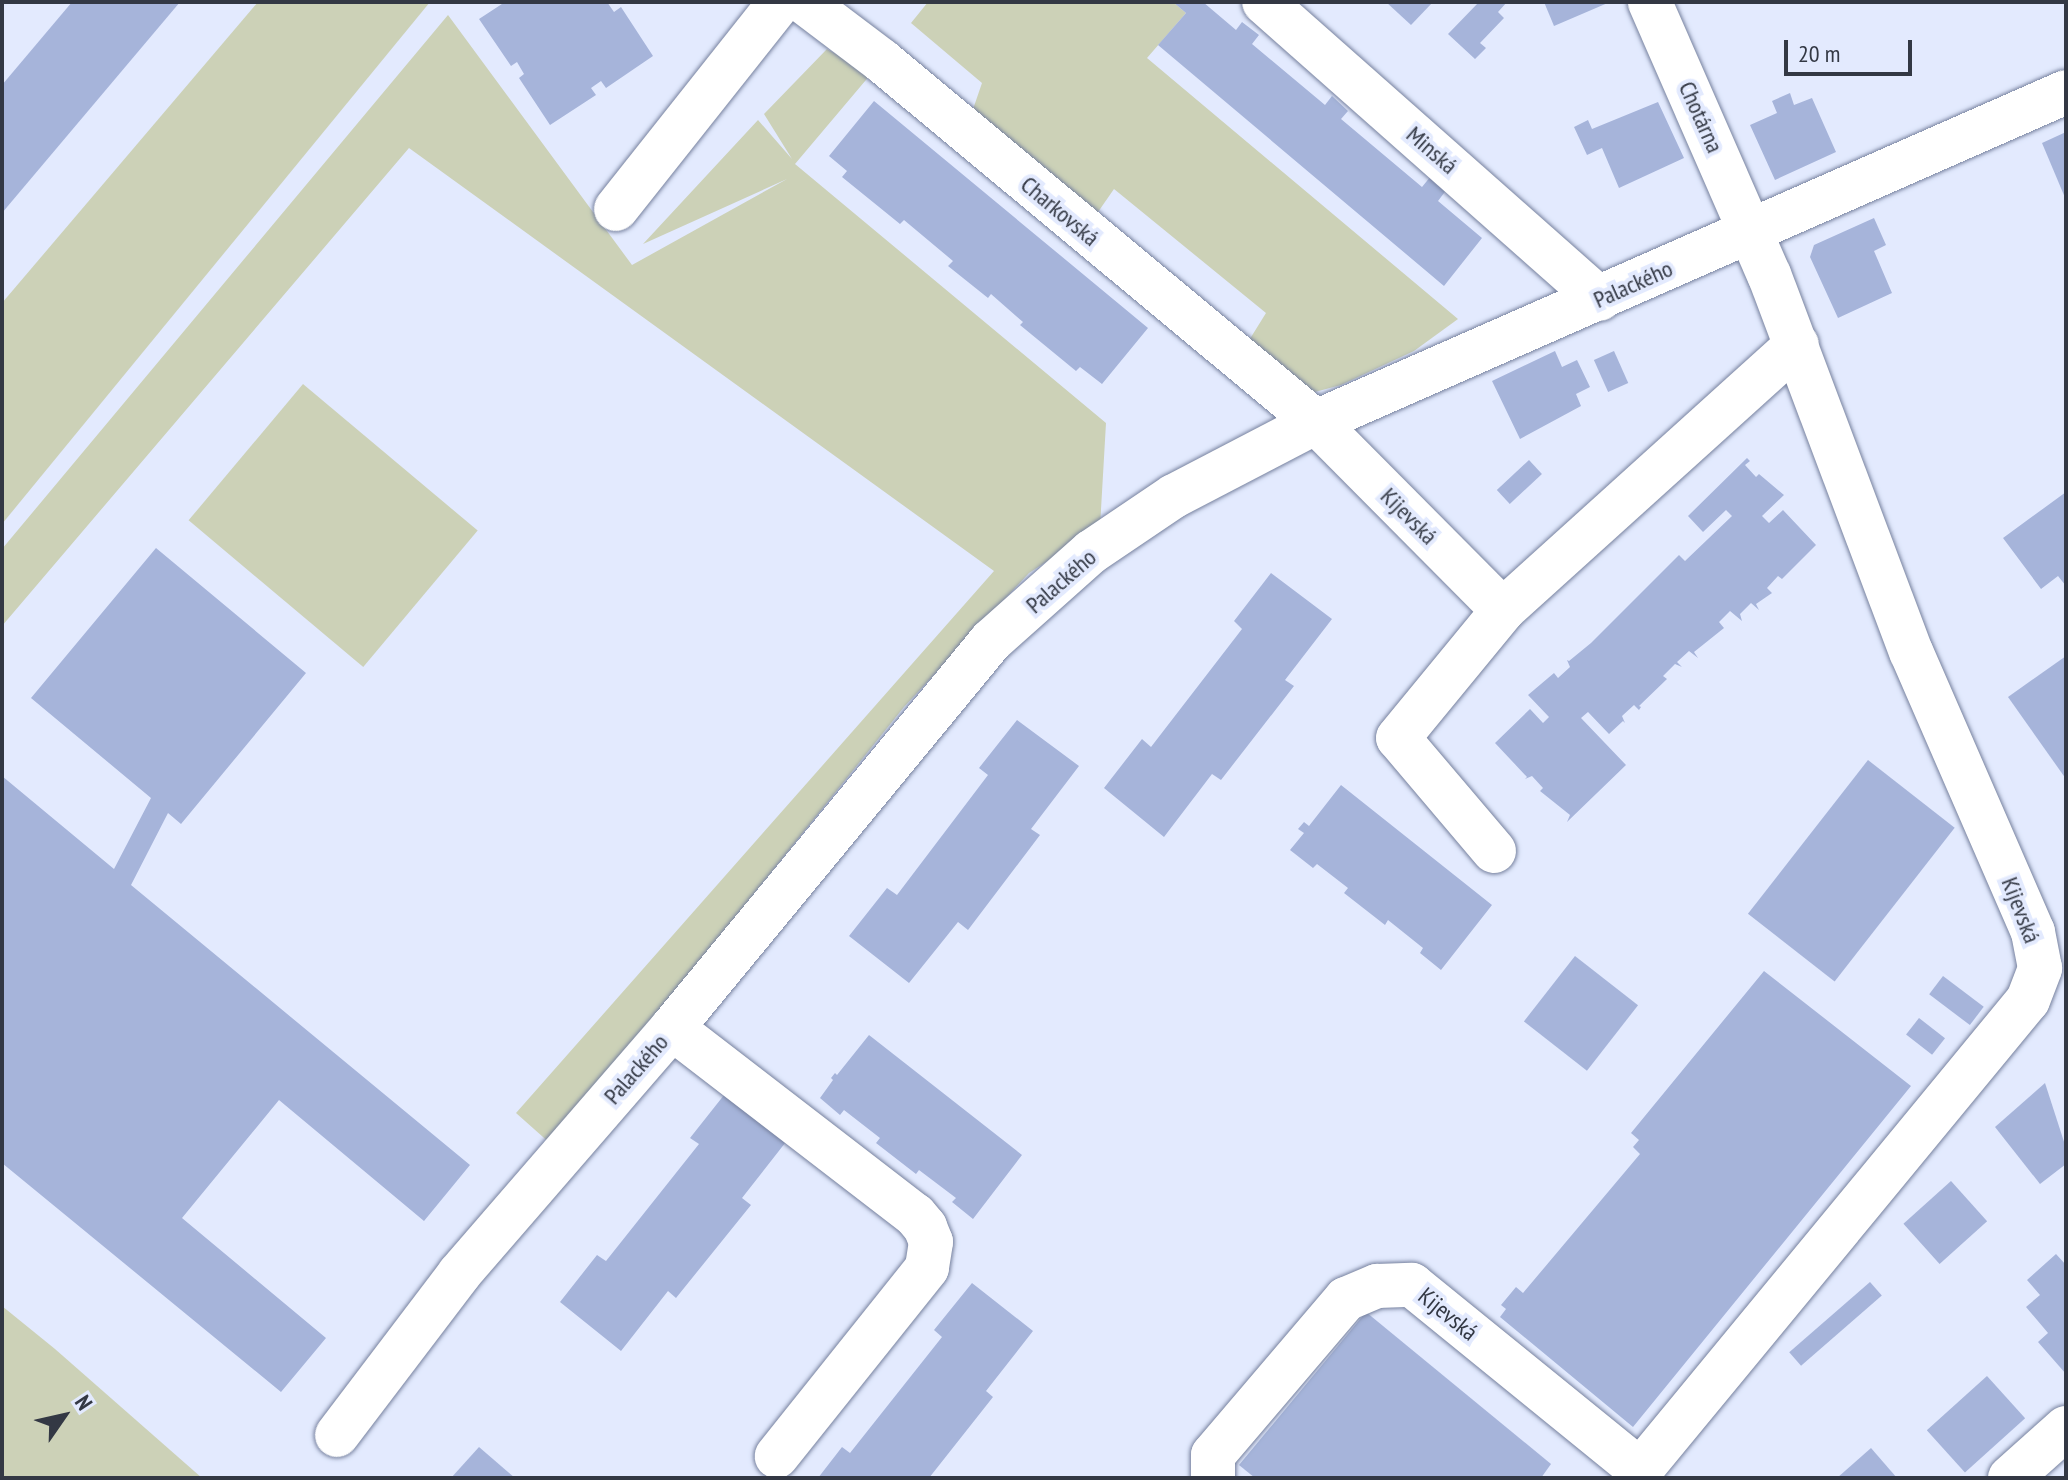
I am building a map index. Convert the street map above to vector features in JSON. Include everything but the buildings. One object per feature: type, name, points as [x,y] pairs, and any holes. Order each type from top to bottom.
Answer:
[{"type":"street","points":[[616,209],[780,2]]},
{"type":"street","name":"Charkovská","points":[[804,2],[882,61],[1316,422]]},
{"type":"street","name":"Minská","points":[[1264,2],[1600,299]]},
{"type":"street","name":"Chotárna","points":[[1650,2],[1751,231]]},
{"type":"street","name":"Palackého","points":[[337,1435],[459,1274],[672,1028],[991,641],[1091,552],[1174,496],[1316,422],[2066,92]]},
{"type":"street","name":"Kijevská","points":[[1213,1478],[1213,1455],[1346,1299],[1377,1286],[1412,1285],[1637,1474],[2028,1000],[2040,968],[2033,932],[1911,652],[1797,344],[1751,231]]},
{"type":"street","points":[[1494,851],[1398,738],[1503,610],[1797,344]]},
{"type":"street","name":"Kijevská","points":[[1316,422],[1503,610]]},
{"type":"street","points":[[672,1028],[915,1215],[931,1242],[927,1268],[777,1456]]},
{"type":"street","points":[[2010,1478],[2066,1428]]},
{"type":"green space","points":[[258,2],[430,2],[2,524],[2,303]]},
{"type":"green space","points":[[928,2],[1173,2],[1186,13],[1147,58],[1458,319],[1414,351],[1341,385],[1311,393],[1248,342],[1266,313],[1114,189],[1098,212],[971,115],[982,83],[911,23]]},
{"type":"green space","points":[[448,15],[632,265],[787,179],[643,244],[758,120],[792,159],[764,114],[827,49],[871,74],[795,164],[1106,423],[1100,527],[1029,573],[904,707],[552,1145],[516,1113],[994,571],[409,148],[2,626],[2,549]]},
{"type":"green space","points":[[303,384],[478,531],[363,667],[189,520]]},
{"type":"green space","points":[[2,1306],[55,1349],[202,1478],[2,1478]]}]
